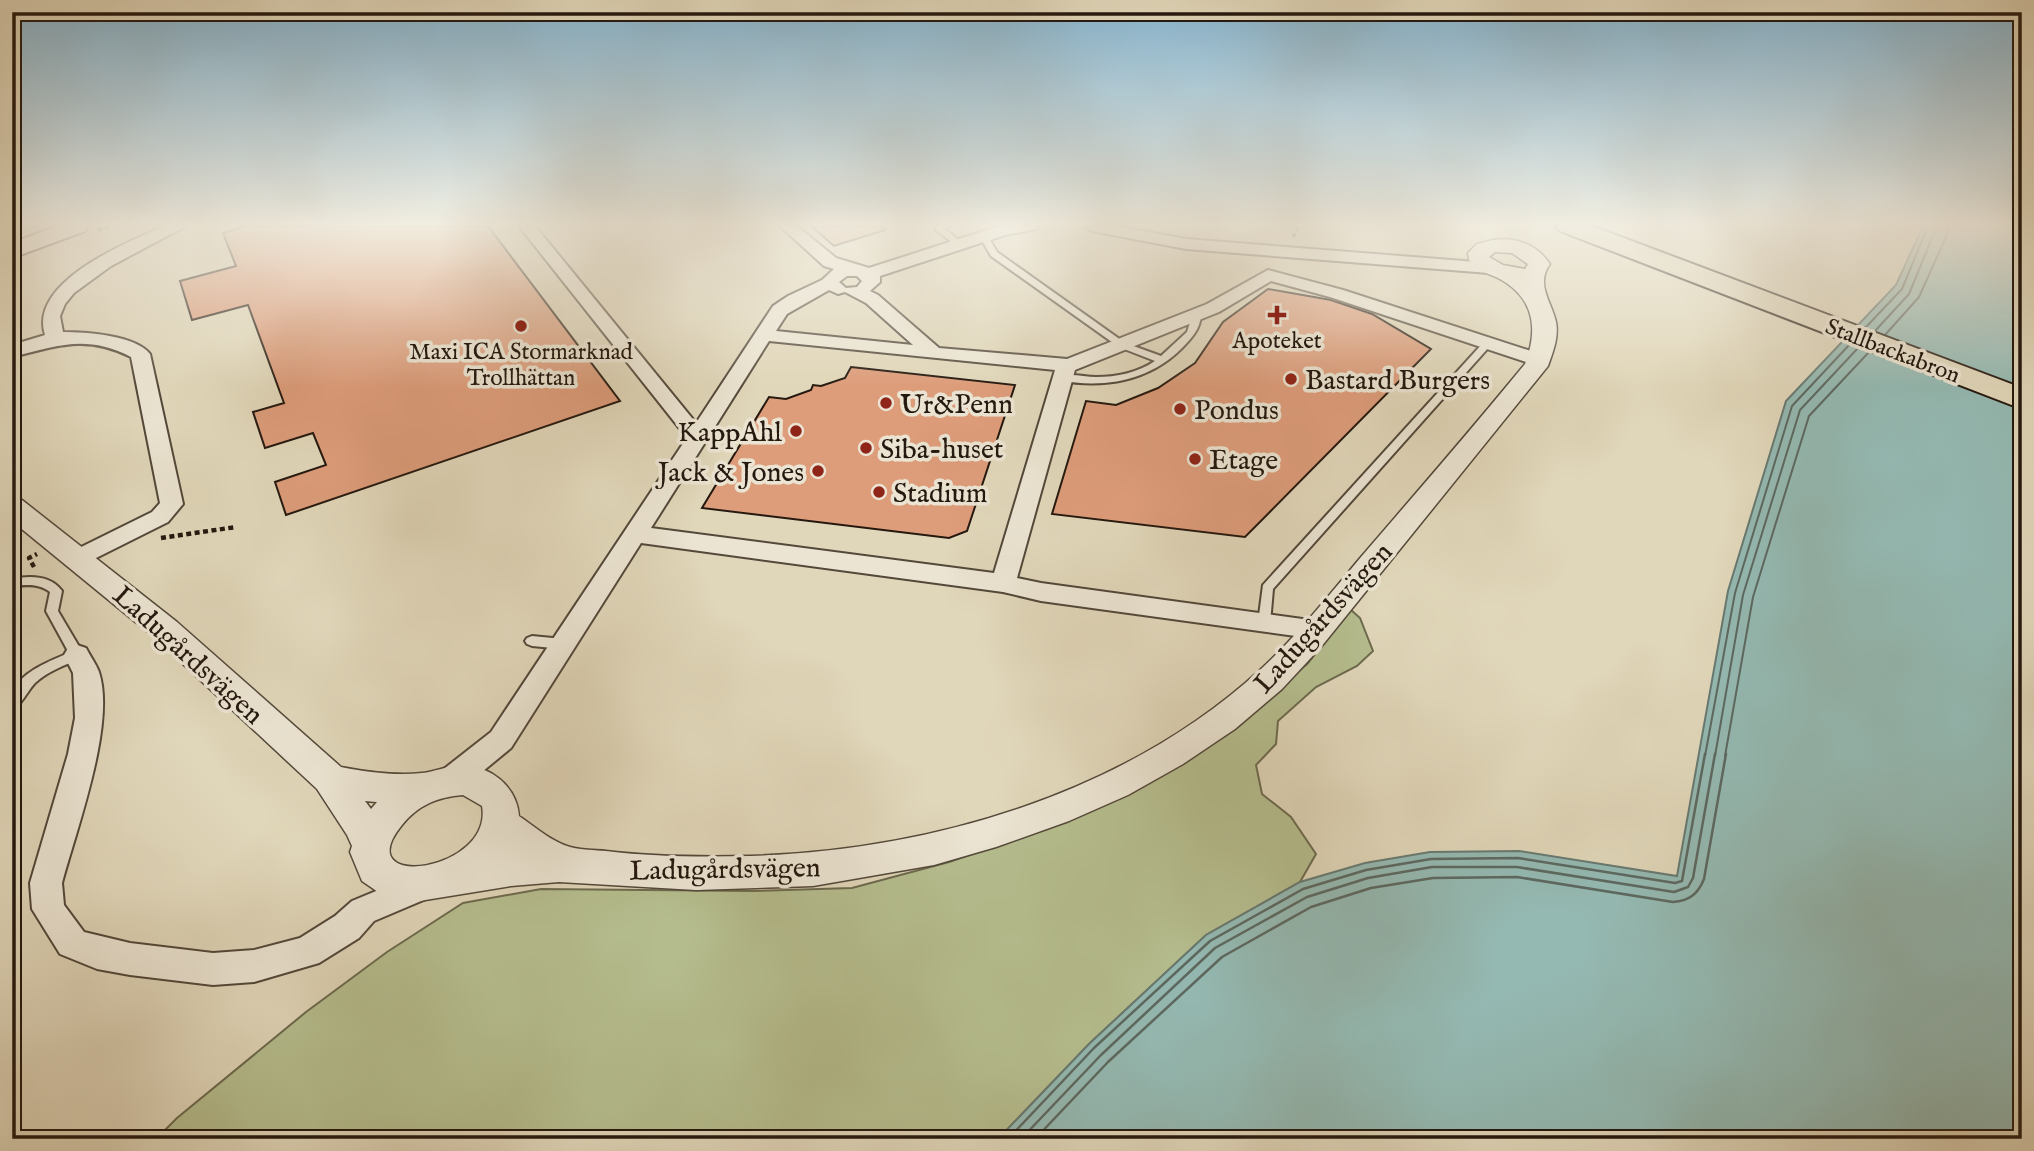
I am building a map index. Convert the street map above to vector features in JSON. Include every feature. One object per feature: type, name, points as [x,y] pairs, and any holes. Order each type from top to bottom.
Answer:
[{"type":"highway","name":"Stallbackabron","points":[[1710,280],[2022,399]]},
{"type":"street","points":[[56,338],[51,316],[55,304],[83,280]]},
{"type":"street","points":[[570,280],[691,430],[701,432]]},
{"type":"street","points":[[76,655],[86,673],[89,718],[82,754],[46,883],[48,909],[72,943],[97,953],[213,969],[254,966],[307,952],[347,927],[363,911],[435,882],[483,855],[497,834],[493,773],[501,740],[786,305],[854,280]]},
{"type":"street","points":[[764,335],[934,353],[1064,372],[1196,315],[1260,280]]},
{"type":"street","points":[[1287,280],[1359,298],[1486,345],[1539,360]]},
{"type":"street","points":[[1526,280],[1534,284]]},
{"type":"street","name":"Ladugårdsvägen","points":[[435,882],[485,872],[573,865],[624,870],[754,873],[864,861],[977,837],[1085,797],[1133,775],[1172,752],[1269,681],[1317,630],[1461,459],[1539,360],[1547,342],[1535,280]]},
{"type":"street","points":[[850,281],[934,353]]},
{"type":"street","name":"Ladugårdsvägen","points":[[12,351],[56,338],[82,337],[109,341],[140,354],[172,504],[160,517],[78,559]]},
{"type":"street","points":[[1003,583],[1064,372]]},
{"type":"street","name":"Ladugårdsvägen","points":[[12,506],[166,630],[330,779],[362,826],[372,856]]},
{"type":"street","points":[[634,534],[1003,583],[1041,592],[1317,630]]},
{"type":"street","points":[[363,911],[370,889],[374,834],[389,812],[437,784],[501,740]]},
{"type":"street","name":"Ladugårdsvägen","points":[[330,779],[359,787],[389,790],[437,784]]},
{"type":"street","points":[[437,784],[475,783],[497,808]]},
{"type":"street","name":"Ladugårdsvägen","points":[[497,808],[544,854],[573,865]]},
{"type":"street","points":[[372,856],[379,874],[397,884],[435,882]]},
{"type":"lane","points":[[1030,280],[1122,345],[1162,360]]},
{"type":"lane","points":[[1064,372],[1097,382],[1130,377],[1162,360],[1192,332],[1196,315]]},
{"type":"lane","points":[[1264,622],[1267,588],[1486,345]]},
{"type":"lane","points":[[12,589],[30,580]]},
{"type":"lane","points":[[12,582],[30,580],[51,585],[56,591],[52,611],[76,655],[36,674],[24,683],[12,705]]},
{"type":"lane","points":[[532,641],[563,644]]},
{"type":"green space","points":[[1350,609],[1360,618],[1373,651],[1357,666],[1316,687],[1278,721],[1276,744],[1256,765],[1262,794],[1291,817],[1316,854],[1300,882],[1206,935],[1089,1044],[998,1139],[156,1139],[177,1118],[306,1012],[387,952],[463,903],[541,889],[752,891],[852,888],[949,862],[1062,823],[1162,776],[1241,723],[1308,663]]},
{"type":"water","points":[[1898,280],[2022,280],[2022,1139],[998,1139],[1089,1044],[1206,935],[1300,882],[1365,863],[1430,852],[1519,851],[1677,876],[1728,591],[1786,401]]},
{"type":"building","points":[[529,280],[620,401],[286,515],[275,482],[326,465],[313,433],[265,448],[253,412],[284,403],[248,305],[192,320],[180,281]]},
{"type":"building","name":"Etage","points":[[1268,289],[1331,300],[1372,314],[1431,349],[1245,537],[1052,514],[1086,401],[1116,405],[1158,388],[1195,363],[1223,322]]},
{"type":"building","name":"Siba-huset","points":[[851,367],[1015,385],[967,531],[949,538],[702,508],[769,397],[786,399],[811,390],[813,385],[821,386],[845,378]]},
{"type":"place","name":"Apoteket","points":[[1277,315]]},
{"type":"place","name":"Maxi ICA Stormarknad Trollhättan","points":[[521,326]]},
{"type":"place","name":"Bastard Burgers","points":[[1291,379]]},
{"type":"place","name":"Ur&Penn","points":[[886,403]]},
{"type":"place","name":"Pondus","points":[[1180,409]]},
{"type":"place","name":"KappAhl","points":[[796,431]]},
{"type":"place","name":"Siba-huset","points":[[866,448]]},
{"type":"place","name":"Etage","points":[[1195,459]]},
{"type":"place","name":"Jack & Jones","points":[[818,471]]},
{"type":"place","name":"Stadium","points":[[879,492]]}]
